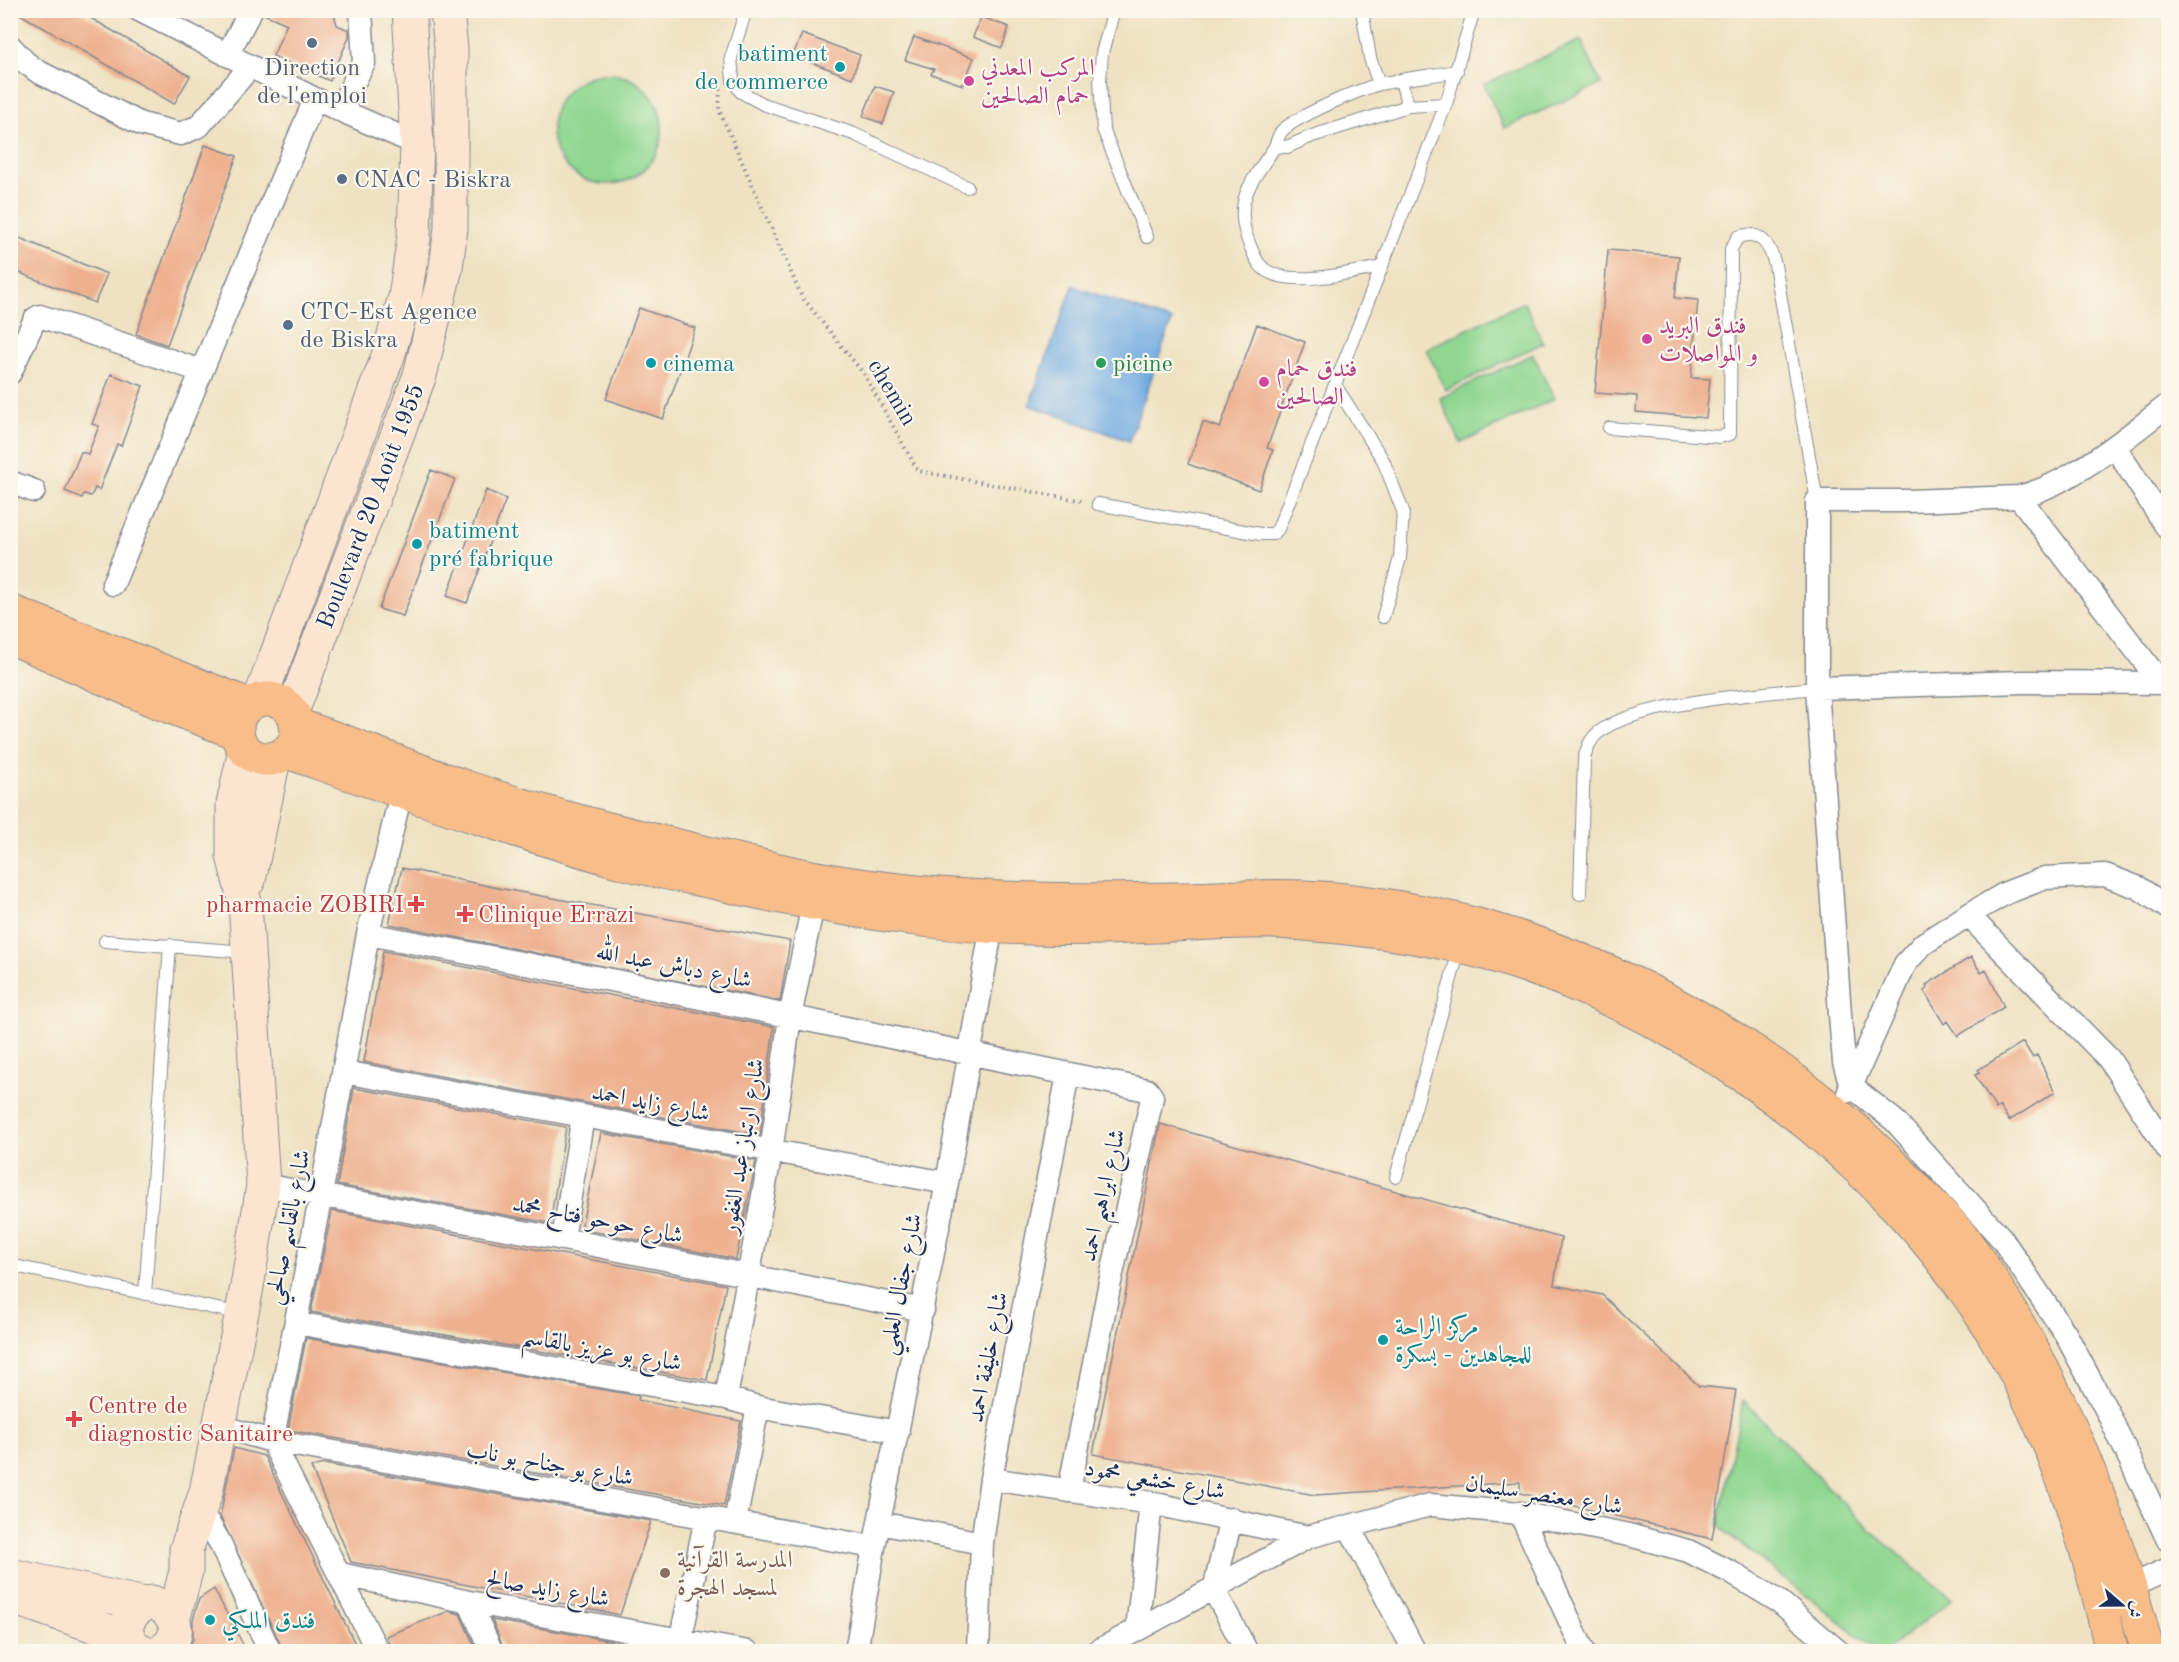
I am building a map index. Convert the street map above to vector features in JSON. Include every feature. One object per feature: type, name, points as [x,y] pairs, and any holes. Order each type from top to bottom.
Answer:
[{"type":"main road","points":[[10,611],[401,792],[536,837],[633,865],[813,904],[934,921],[1091,928],[1273,922],[1391,933],[1460,947],[1499,958],[1590,992],[1672,1031],[1718,1058],[1784,1105],[1835,1146],[1913,1227],[1989,1326],[2038,1417],[2055,1457],[2091,1561],[2112,1652]]},
{"type":"main road","points":[[10,637],[155,701],[268,729],[557,816],[766,867],[861,885],[1017,898],[1302,897],[1382,904],[1452,918],[1567,954],[1645,987],[1698,1015],[1813,1094],[1988,1247],[2028,1342],[2064,1414],[2131,1586],[2148,1652]]},
{"type":"street","points":[[138,10],[315,99],[417,144]]},
{"type":"street","points":[[227,55],[251,10]]},
{"type":"street","points":[[339,110],[364,63],[361,10]]},
{"type":"street","name":"Boulevard 20 Août 1955","points":[[268,729],[405,297],[414,237],[417,144],[409,10]]},
{"type":"street","name":"Boulevard 20 Août 1955","points":[[268,729],[420,375],[446,268],[451,228],[451,49],[447,10]]},
{"type":"street","points":[[10,46],[37,71],[141,124],[181,134],[199,126],[250,67]]},
{"type":"street","points":[[113,585],[315,99]]},
{"type":"street","points":[[10,373],[35,320],[40,316],[201,371]]},
{"type":"street","points":[[2169,405],[2115,447],[2031,494],[2019,497],[1908,501],[1817,501],[1817,688],[1841,1028],[1844,1062],[1851,1086],[1895,1121],[1988,1247],[2065,1333],[2108,1413],[2169,1540]]},
{"type":"street","points":[[2115,447],[2169,529]]},
{"type":"street","points":[[10,482],[34,491]]},
{"type":"street","points":[[2019,497],[2165,683]]},
{"type":"street","points":[[1817,688],[2023,682],[2165,683]]},
{"type":"street","points":[[152,1638],[186,1571],[186,1550],[200,1509],[219,1426],[263,1185],[245,903],[233,856],[233,804],[268,729]]},
{"type":"street","name":"شارع بالقاسم صالحي","points":[[272,1441],[321,1195],[368,934],[401,792]]},
{"type":"street","points":[[1838,1116],[1905,964],[1923,944],[1968,915],[2006,893],[2045,878],[2105,875],[2139,888],[2169,908]]},
{"type":"street","name":"شارع ارتباز عبد الغفور","points":[[726,1398],[771,1152],[790,1017],[813,904]]},
{"type":"street","points":[[1968,915],[2109,1059],[2169,1150]]},
{"type":"street","name":"شارع جفال العلمي","points":[[856,1652],[874,1547],[947,1183],[992,925]]},
{"type":"street","name":"شارع دباش عبد الله","points":[[368,934],[637,985],[969,1055]]},
{"type":"street","name":"شارع ابراهيم احمد","points":[[969,1055],[1142,1088],[1152,1096],[1110,1282],[1069,1491]]},
{"type":"street","name":"شارع زايد احمد","points":[[344,1072],[947,1183]]},
{"type":"street","name":"شارع خليفة احمد","points":[[978,1652],[982,1543],[991,1479],[1068,1074]]},
{"type":"street","points":[[563,1239],[583,1116]]},
{"type":"street","name":"شارع حوحو فتاح محمد","points":[[263,1185],[563,1239],[923,1310]]},
{"type":"street","name":"شارع بو عزيز بالقاسم","points":[[296,1323],[726,1398],[758,1407],[898,1432]]},
{"type":"street","points":[[735,1522],[758,1407]]},
{"type":"street","name":"شارع بو جناح بو ناب","points":[[219,1426],[272,1441],[874,1547]]},
{"type":"street","points":[[272,1441],[378,1652]]},
{"type":"street","name":"شارع خشعي محمود","points":[[991,1479],[1151,1503],[1308,1538]]},
{"type":"street","points":[[1137,1630],[1151,1503]]},
{"type":"street","name":"شارع معنصر سليمان","points":[[1096,1652],[1308,1538],[1395,1512],[1430,1505],[1520,1513],[1629,1535],[1688,1551],[1730,1572],[1780,1602],[1839,1652]]},
{"type":"street","points":[[200,1509],[219,1541],[270,1652]]},
{"type":"street","points":[[1520,1513],[1584,1652]]},
{"type":"street","points":[[679,1645],[706,1518]]},
{"type":"street","points":[[1231,1519],[1214,1590],[1247,1652]]},
{"type":"street","points":[[879,1523],[982,1543]]},
{"type":"street","points":[[1349,1527],[1415,1652]]},
{"type":"street","points":[[2131,1586],[2169,1569]]},
{"type":"street","name":"شارع زايد صالح","points":[[340,1574],[679,1645],[748,1652]]},
{"type":"street","points":[[10,1575],[152,1638]]},
{"type":"street","points":[[10,1597],[152,1638]]},
{"type":"street","points":[[469,1602],[492,1652]]},
{"type":"lane","points":[[746,10],[731,58],[733,80],[741,92],[764,104],[854,134],[967,187]]},
{"type":"lane","points":[[1114,10],[1102,53],[1100,81],[1103,129],[1147,237]]},
{"type":"lane","points":[[1362,10],[1370,58],[1379,84]]},
{"type":"lane","points":[[1098,504],[1260,534],[1274,534],[1446,104],[1474,10]]},
{"type":"lane","points":[[1382,267],[1305,277],[1275,275],[1259,266],[1243,228],[1243,199],[1252,178],[1275,146],[1281,132],[1296,121],[1379,84],[1457,71]]},
{"type":"lane","points":[[1401,81],[1408,106]]},
{"type":"lane","points":[[1275,146],[1287,147],[1312,136],[1408,106],[1446,104]]},
{"type":"lane","points":[[1609,428],[1720,437],[1730,434],[1731,249],[1738,237],[1746,234],[1757,235],[1769,248],[1775,265],[1817,501]]},
{"type":"lane","points":[[1335,385],[1383,460],[1403,512],[1400,558],[1383,617]]},
{"type":"lane","points":[[1580,894],[1584,759],[1587,745],[1599,731],[1635,715],[1741,696],[1817,688]]},
{"type":"lane","points":[[105,940],[248,952]]},
{"type":"lane","points":[[145,1294],[170,945]]},
{"type":"lane","points":[[1396,1177],[1460,947]]},
{"type":"lane","points":[[10,1265],[241,1314]]},
{"type":"path","name":"chemin","points":[[721,85],[719,110],[802,297],[864,374],[918,471],[1098,504]]},
{"type":"green space","points":[[1581,40],[1601,84],[1504,128],[1484,84]]},
{"type":"green space","points":[[607,74],[628,78],[646,90],[658,108],[662,129],[658,150],[646,168],[628,180],[607,184],[586,180],[568,168],[556,150],[552,129],[556,108],[568,90],[586,78]]},
{"type":"green space","points":[[1524,302],[1543,343],[1446,390],[1426,349]]},
{"type":"green space","points":[[1533,354],[1554,399],[1461,443],[1440,398]]},
{"type":"green space","points":[[1743,1400],[1873,1533],[1952,1599],[1886,1651],[1877,1651],[1718,1526]]},
{"type":"water","name":"picine","points":[[1073,286],[1172,321],[1129,441],[1029,405]]},
{"type":"building","points":[[13,10],[77,10],[190,76],[174,104]]},
{"type":"building","name":"Direction de l'emploi","points":[[264,10],[333,10],[337,25],[349,30],[349,37],[330,81],[273,56],[287,24],[264,14]]},
{"type":"building","points":[[981,17],[1009,27],[1002,48],[973,37]]},
{"type":"building","name":"batiment de commerce","points":[[802,34],[860,55],[852,78],[793,55]]},
{"type":"building","points":[[914,37],[974,58],[963,85],[931,74],[934,69],[905,60]]},
{"type":"building","name":"batiment de commerce","points":[[875,86],[894,92],[883,124],[863,116]]},
{"type":"building","points":[[205,145],[237,156],[167,345],[136,334]]},
{"type":"building","points":[[10,234],[107,274],[95,303],[10,269]]},
{"type":"building","name":"فندق البريد و المواصلات","points":[[1608,250],[1679,256],[1675,298],[1698,300],[1691,378],[1710,379],[1706,418],[1636,412],[1637,396],[1595,393]]},
{"type":"building","name":"cinema","points":[[639,308],[695,328],[663,419],[606,399]]},
{"type":"building","name":"فندق حمام الصالحين","points":[[1257,324],[1305,342],[1267,448],[1273,450],[1259,490],[1188,464],[1203,422],[1220,428]]},
{"type":"building","points":[[111,374],[143,386],[121,446],[117,444],[99,490],[95,488],[91,496],[84,494],[82,498],[65,491],[81,452],[88,454],[99,426],[92,424]]},
{"type":"building","name":"batiment pré fabrique","points":[[431,470],[455,479],[403,616],[379,609]]},
{"type":"building","name":"batiment pré fabrique","points":[[486,490],[506,499],[467,603],[447,596]]},
{"type":"building","points":[[402,868],[503,889],[790,941],[780,1001],[389,924]]},
{"type":"building","points":[[383,951],[774,1027],[760,1135],[364,1062]]},
{"type":"building","points":[[1971,957],[1981,973],[1986,970],[2004,1007],[1958,1036],[1948,1021],[1944,1024],[1924,991],[1928,988],[1926,985]]},
{"type":"building","points":[[2023,1042],[2033,1058],[2037,1055],[2055,1092],[2009,1121],[2000,1106],[1996,1109],[1975,1075],[1980,1073],[1978,1070]]},
{"type":"building","points":[[354,1088],[566,1127],[550,1223],[337,1185]]},
{"type":"building","name":"مركز الراحة للمجاهدين - بسكرة","points":[[1160,1124],[1561,1238],[1554,1285],[1602,1295],[1699,1386],[1736,1390],[1712,1539],[1520,1493],[1520,1482],[1315,1495],[1093,1454]]},
{"type":"building","points":[[601,1133],[756,1161],[736,1259],[581,1229]]},
{"type":"building","points":[[332,1211],[726,1285],[707,1380],[311,1312]]},
{"type":"building","points":[[306,1338],[639,1396],[638,1400],[741,1421],[724,1506],[288,1430]]},
{"type":"building","points":[[234,1448],[264,1456],[359,1652],[284,1652],[220,1516]]},
{"type":"building","points":[[324,1464],[651,1521],[620,1615],[351,1562],[311,1467]]},
{"type":"building","name":"فندق الملكي","points":[[214,1589],[247,1652],[187,1652],[193,1639],[193,1620],[199,1599]]},
{"type":"building","points":[[449,1611],[460,1614],[477,1652],[393,1652],[386,1636]]},
{"type":"building","points":[[492,1620],[612,1641],[609,1652],[505,1652]]},
{"type":"place","name":"Direction de l'emploi","points":[[312,43]]},
{"type":"place","name":"batiment de commerce","points":[[840,67]]},
{"type":"place","name":"المركب المعدني حمام الصالحين","points":[[969,81]]},
{"type":"place","name":"CNAC - Biskra","points":[[342,179]]},
{"type":"place","name":"CTC-Est Agence de Biskra","points":[[288,325]]},
{"type":"place","name":"فندق البريد و المواصلات","points":[[1647,339]]},
{"type":"place","name":"cinema","points":[[651,363]]},
{"type":"place","name":"picine","points":[[1101,363]]},
{"type":"place","name":"فندق حمام الصالحين","points":[[1264,382]]},
{"type":"place","name":"batiment pré fabrique","points":[[417,544]]},
{"type":"place","name":"pharmacie ZOBIRI","points":[[416,904]]},
{"type":"place","name":"Clinique Errazi","points":[[465,914]]},
{"type":"place","name":"مركز الراحة للمجاهدين - بسكرة","points":[[1383,1340]]},
{"type":"place","name":"Centre de diagnostic Sanitaire","points":[[74,1419]]},
{"type":"place","name":"المدرسة القرآنية لمسجد الهجرة","points":[[665,1573]]},
{"type":"place","name":"فندق الملكي","points":[[210,1620]]}]
